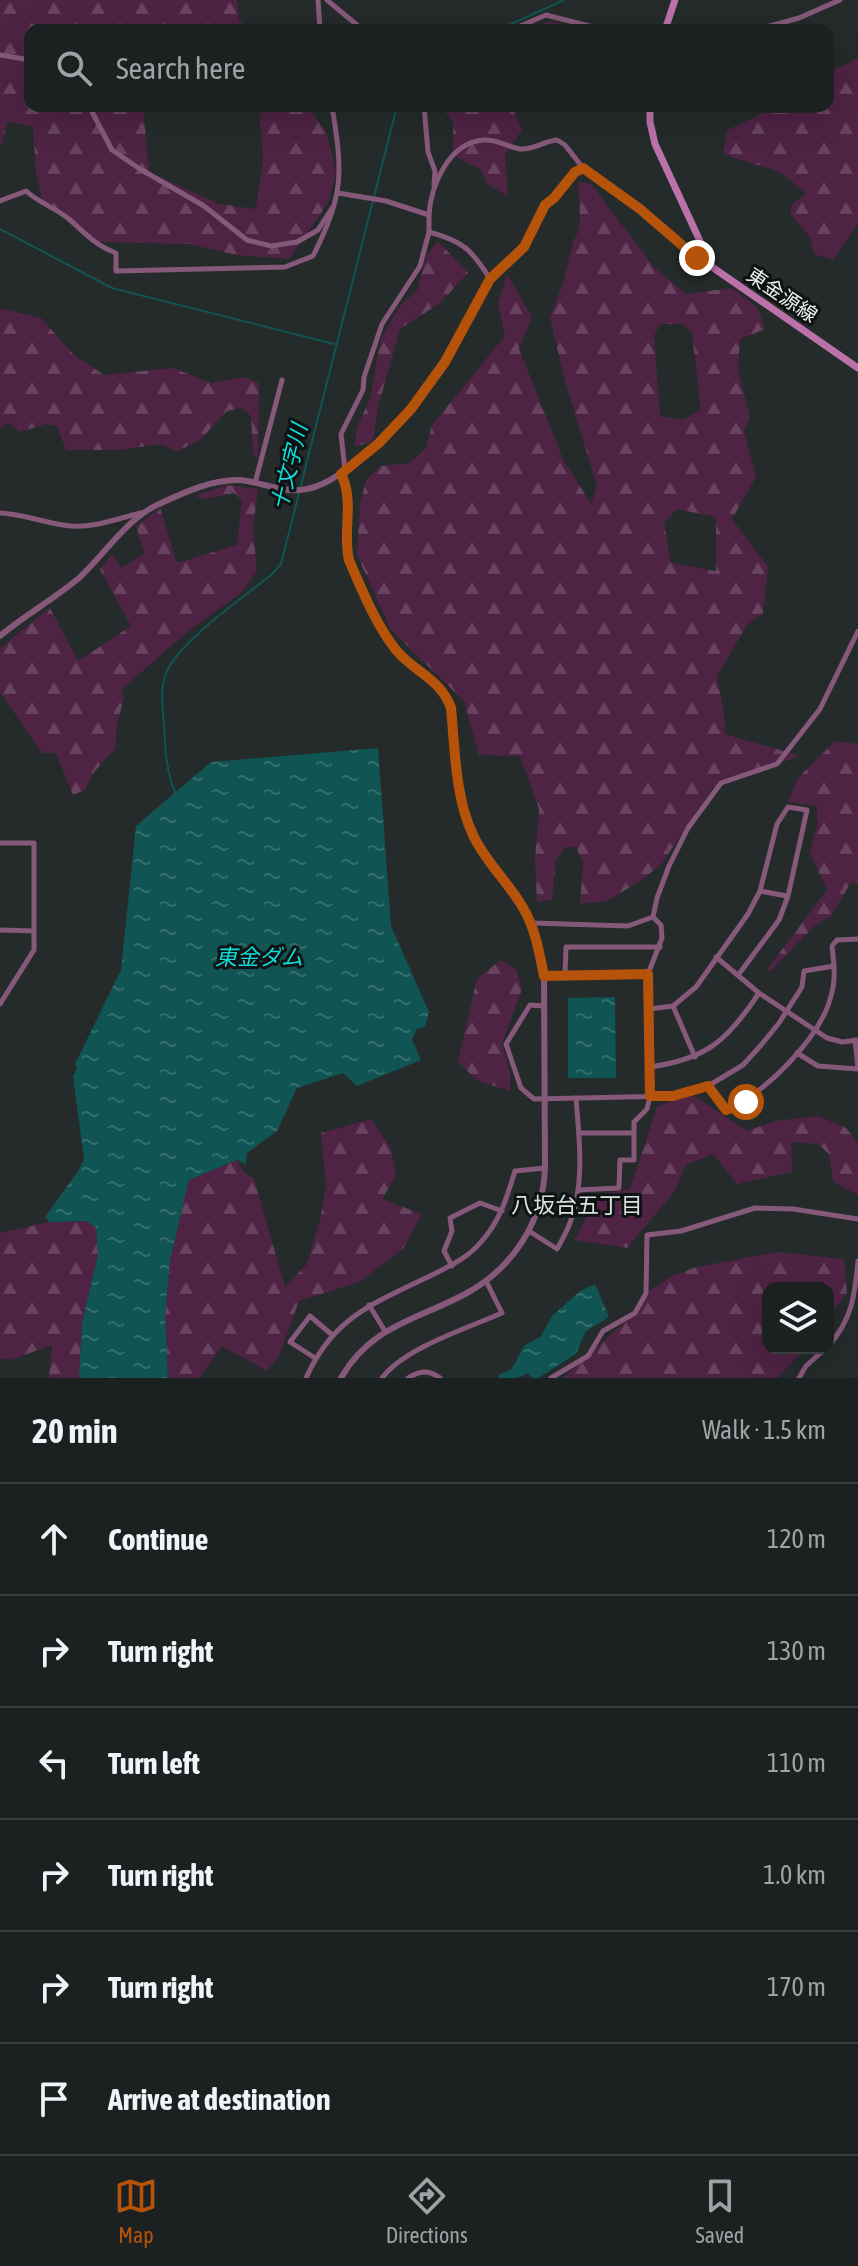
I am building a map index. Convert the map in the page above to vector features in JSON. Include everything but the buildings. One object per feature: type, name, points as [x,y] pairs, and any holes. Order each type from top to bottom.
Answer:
[{"type":"main road","points":[[667,24],[675,0]]},
{"type":"main road","name":"東金源線","points":[[650,112],[655,144],[709,262],[717,271],[858,368]]},
{"type":"street","points":[[318,0],[320,24]]},
{"type":"street","points":[[327,0],[356,24]]},
{"type":"street","points":[[777,24],[840,0]]},
{"type":"street","points":[[525,24],[546,15],[581,24]]},
{"type":"street","points":[[0,55],[24,59]]},
{"type":"street","points":[[92,112],[112,150],[225,219],[236,233],[247,240],[271,246],[297,242],[318,230],[335,205]]},
{"type":"street","points":[[0,201],[26,191],[38,202],[69,219],[104,249],[116,253],[116,271],[285,267],[313,256],[332,219],[340,165],[333,112]]},
{"type":"street","points":[[341,1378],[353,1359],[385,1331],[464,1295],[486,1281],[515,1254],[540,1204],[545,1168],[544,976],[531,923],[515,894],[481,849],[467,820],[447,696],[437,683],[398,653],[347,551],[349,505],[341,434],[363,390],[364,377],[382,324],[399,295],[416,275],[429,232],[435,171],[428,152],[425,112]]},
{"type":"street","points":[[434,190],[444,168],[459,149],[483,140],[503,142],[523,149],[561,141],[583,168],[640,209],[697,258],[709,262]]},
{"type":"street","points":[[0,513],[21,514],[69,526],[88,526],[141,513],[220,481],[255,483],[296,491],[323,484],[379,443],[411,409],[445,362],[490,279],[524,247],[545,205],[575,172],[583,168]]},
{"type":"street","points":[[338,193],[386,201],[429,215]]},
{"type":"street","points":[[429,232],[451,238],[470,250],[490,279]]},
{"type":"street","points":[[255,483],[282,380]]},
{"type":"street","points":[[0,636],[78,578],[141,513]]},
{"type":"street","points":[[653,917],[669,866],[688,828],[721,783],[777,764],[820,709],[858,631]]},
{"type":"street","points":[[649,1009],[673,1006],[696,987],[748,914],[760,891],[777,824],[788,807],[807,810],[788,896],[779,920],[739,974]]},
{"type":"street","points":[[0,843],[34,843],[34,950],[0,1004]]},
{"type":"street","points":[[760,891],[788,896]]},
{"type":"street","points":[[531,923],[628,926],[653,917]]},
{"type":"street","points":[[578,1190],[619,1188],[620,1160],[634,1160],[634,1122],[647,1109],[650,1096],[648,974],[662,938],[661,925],[653,917]]},
{"type":"street","points":[[0,930],[34,931]]},
{"type":"street","points":[[708,1086],[726,1110],[746,1102],[774,1079],[815,1029],[831,1000],[832,946],[837,940],[858,939]]},
{"type":"street","points":[[565,975],[566,947],[660,947]]},
{"type":"street","points":[[716,957],[759,993],[827,1038],[842,1042],[856,1040],[858,1069],[818,1066],[797,1053]]},
{"type":"street","points":[[543,1006],[530,1005],[506,1044],[521,1088],[534,1099],[673,1096],[708,1086],[743,1065],[779,1023],[802,987],[804,971],[834,966]]},
{"type":"street","points":[[544,976],[648,974]]},
{"type":"street","points":[[650,1067],[695,1057],[738,1026],[759,993]]},
{"type":"street","points":[[673,1006],[695,1057]]},
{"type":"street","points":[[529,1231],[557,1249],[571,1220],[578,1190],[576,1098]]},
{"type":"street","points":[[579,1133],[633,1133]]},
{"type":"street","points":[[306,1378],[331,1334],[369,1305],[452,1266],[479,1245],[502,1211],[515,1171],[545,1168]]},
{"type":"street","points":[[452,1266],[444,1251],[452,1231],[450,1218],[480,1203],[502,1211]]},
{"type":"street","points":[[551,1378],[588,1356],[603,1331],[635,1313],[646,1293],[647,1235],[681,1231],[755,1208],[793,1209],[858,1219]]},
{"type":"street","points":[[834,1338],[846,1323],[852,1308],[858,1261]]},
{"type":"street","points":[[382,1378],[387,1370],[414,1352],[502,1313],[486,1281]]},
{"type":"street","points":[[369,1305],[385,1331]]},
{"type":"street","points":[[315,1358],[290,1342],[310,1316],[331,1334]]},
{"type":"street","points":[[799,1378],[819,1354]]},
{"type":"street","points":[[408,1378],[419,1372],[433,1372],[440,1378]]},
{"type":"green space","points":[[0,0],[237,0],[239,19],[243,24],[24,24],[24,112],[144,112],[149,172],[219,204],[256,209],[263,160],[261,112],[311,112],[327,133],[336,173],[328,203],[289,259],[236,255],[189,244],[98,242],[43,203],[36,173],[33,127],[8,121],[0,149]]},
{"type":"green space","points":[[858,58],[858,224],[833,260],[814,254],[810,237],[791,215],[791,206],[806,193],[780,172],[723,154],[727,130],[764,113],[834,112],[834,70]]},
{"type":"green space","points":[[446,112],[514,112],[522,130],[505,154],[508,196],[487,184],[481,170],[453,155],[453,122]]},
{"type":"green space","points":[[578,181],[591,184],[654,267],[686,294],[732,288],[758,308],[765,329],[740,339],[738,371],[750,417],[744,431],[756,477],[732,519],[768,567],[763,613],[747,625],[717,676],[725,734],[800,756],[713,787],[661,865],[607,901],[580,904],[583,862],[576,847],[566,847],[556,860],[552,900],[537,902],[535,860],[539,809],[520,756],[479,755],[464,701],[391,630],[357,555],[360,505],[366,480],[381,466],[410,463],[426,448],[432,425],[505,336],[498,303],[507,274],[532,317],[519,349],[563,459],[591,504],[597,486],[565,381],[550,318],[565,277],[580,217]],"holes":[[[660,324],[683,324],[692,333],[701,410],[683,420],[660,416],[654,336]],[[677,509],[716,517],[716,571],[671,563],[664,523]]]},
{"type":"green space","points":[[438,241],[468,273],[440,303],[400,329],[378,407],[373,441],[355,447],[356,430],[370,398],[381,339],[399,307],[418,289],[426,257]]},
{"type":"green space","points":[[0,310],[41,318],[74,355],[104,375],[173,368],[211,383],[244,377],[259,383],[258,458],[253,454],[251,416],[241,408],[227,411],[199,441],[177,451],[161,444],[120,450],[66,450],[57,426],[46,424],[20,432],[8,422],[0,429]]},
{"type":"green space","points":[[226,485],[258,489],[253,528],[257,571],[241,593],[186,633],[122,689],[124,698],[115,749],[93,773],[85,790],[73,795],[56,753],[42,753],[0,692],[0,648],[50,608],[78,661],[131,626],[100,569],[112,554],[122,568],[144,553],[136,526],[160,508],[177,563],[237,545],[242,501],[234,493],[204,499],[195,496]]},
{"type":"green space","points":[[835,741],[858,744],[858,885],[851,882],[832,915],[813,927],[773,969],[765,972],[827,890],[810,853],[817,825],[817,806],[788,802],[798,778]]},
{"type":"green space","points":[[501,960],[516,969],[522,989],[502,1044],[510,1073],[510,1091],[476,1080],[458,1061],[477,979]]},
{"type":"green space","points":[[690,1093],[747,1131],[775,1121],[818,1116],[846,1128],[858,1143],[858,1195],[833,1181],[829,1154],[818,1144],[791,1142],[792,1172],[737,1184],[713,1154],[686,1165],[675,1191],[627,1248],[575,1240],[597,1195],[630,1189],[657,1107]]},
{"type":"green space","points":[[371,1119],[391,1148],[396,1176],[382,1199],[422,1214],[403,1249],[359,1282],[299,1301],[279,1356],[267,1371],[222,1346],[199,1378],[168,1378],[165,1316],[170,1259],[189,1180],[237,1160],[242,1170],[254,1179],[285,1287],[307,1264],[320,1220],[326,1187],[321,1133]]},
{"type":"green space","points":[[88,1221],[96,1228],[98,1255],[82,1323],[79,1378],[49,1378],[52,1345],[11,1360],[0,1358],[0,1233],[49,1222]]},
{"type":"green space","points":[[777,1252],[844,1259],[847,1293],[834,1310],[834,1282],[762,1282],[762,1354],[800,1354],[777,1378],[563,1378],[635,1313],[646,1293],[672,1276],[696,1267]]},
{"type":"water","name":"東金ダム","points":[[378,748],[391,926],[429,1012],[425,1027],[417,1029],[412,1039],[421,1060],[357,1086],[343,1073],[297,1088],[277,1131],[247,1153],[246,1164],[237,1160],[189,1180],[170,1260],[165,1316],[168,1378],[79,1378],[82,1323],[98,1255],[96,1228],[87,1221],[49,1222],[45,1217],[84,1159],[73,1076],[77,1069],[75,1064],[121,970],[136,826],[211,762]]},
{"type":"water","points":[[615,997],[616,1078],[568,1078],[568,998]]},
{"type":"water","points":[[595,1284],[609,1317],[586,1331],[576,1354],[538,1378],[532,1378],[528,1373],[517,1378],[499,1378],[498,1375],[512,1369],[524,1346],[541,1336],[552,1316],[580,1291]]},
{"type":"waterway","name":"十文字川","points":[[511,24],[564,0]]},
{"type":"waterway","name":"十文字川","points":[[175,792],[166,751],[162,701],[165,676],[171,663],[196,636],[281,564],[395,112]]},
{"type":"waterway","points":[[0,229],[112,288],[334,344]]},
{"type":"district","name":"八坂台五丁目","points":[[577,1205]]},
{"type":"route","points":[[697,258],[668,231],[583,168],[575,172],[545,205],[524,247],[490,279],[445,362],[411,409],[379,443],[341,474],[349,505],[349,560],[398,653],[437,683],[447,696],[467,820],[481,849],[515,894],[533,926],[544,976],[648,974],[650,1096],[673,1096],[708,1086],[726,1110],[746,1102]]}]
